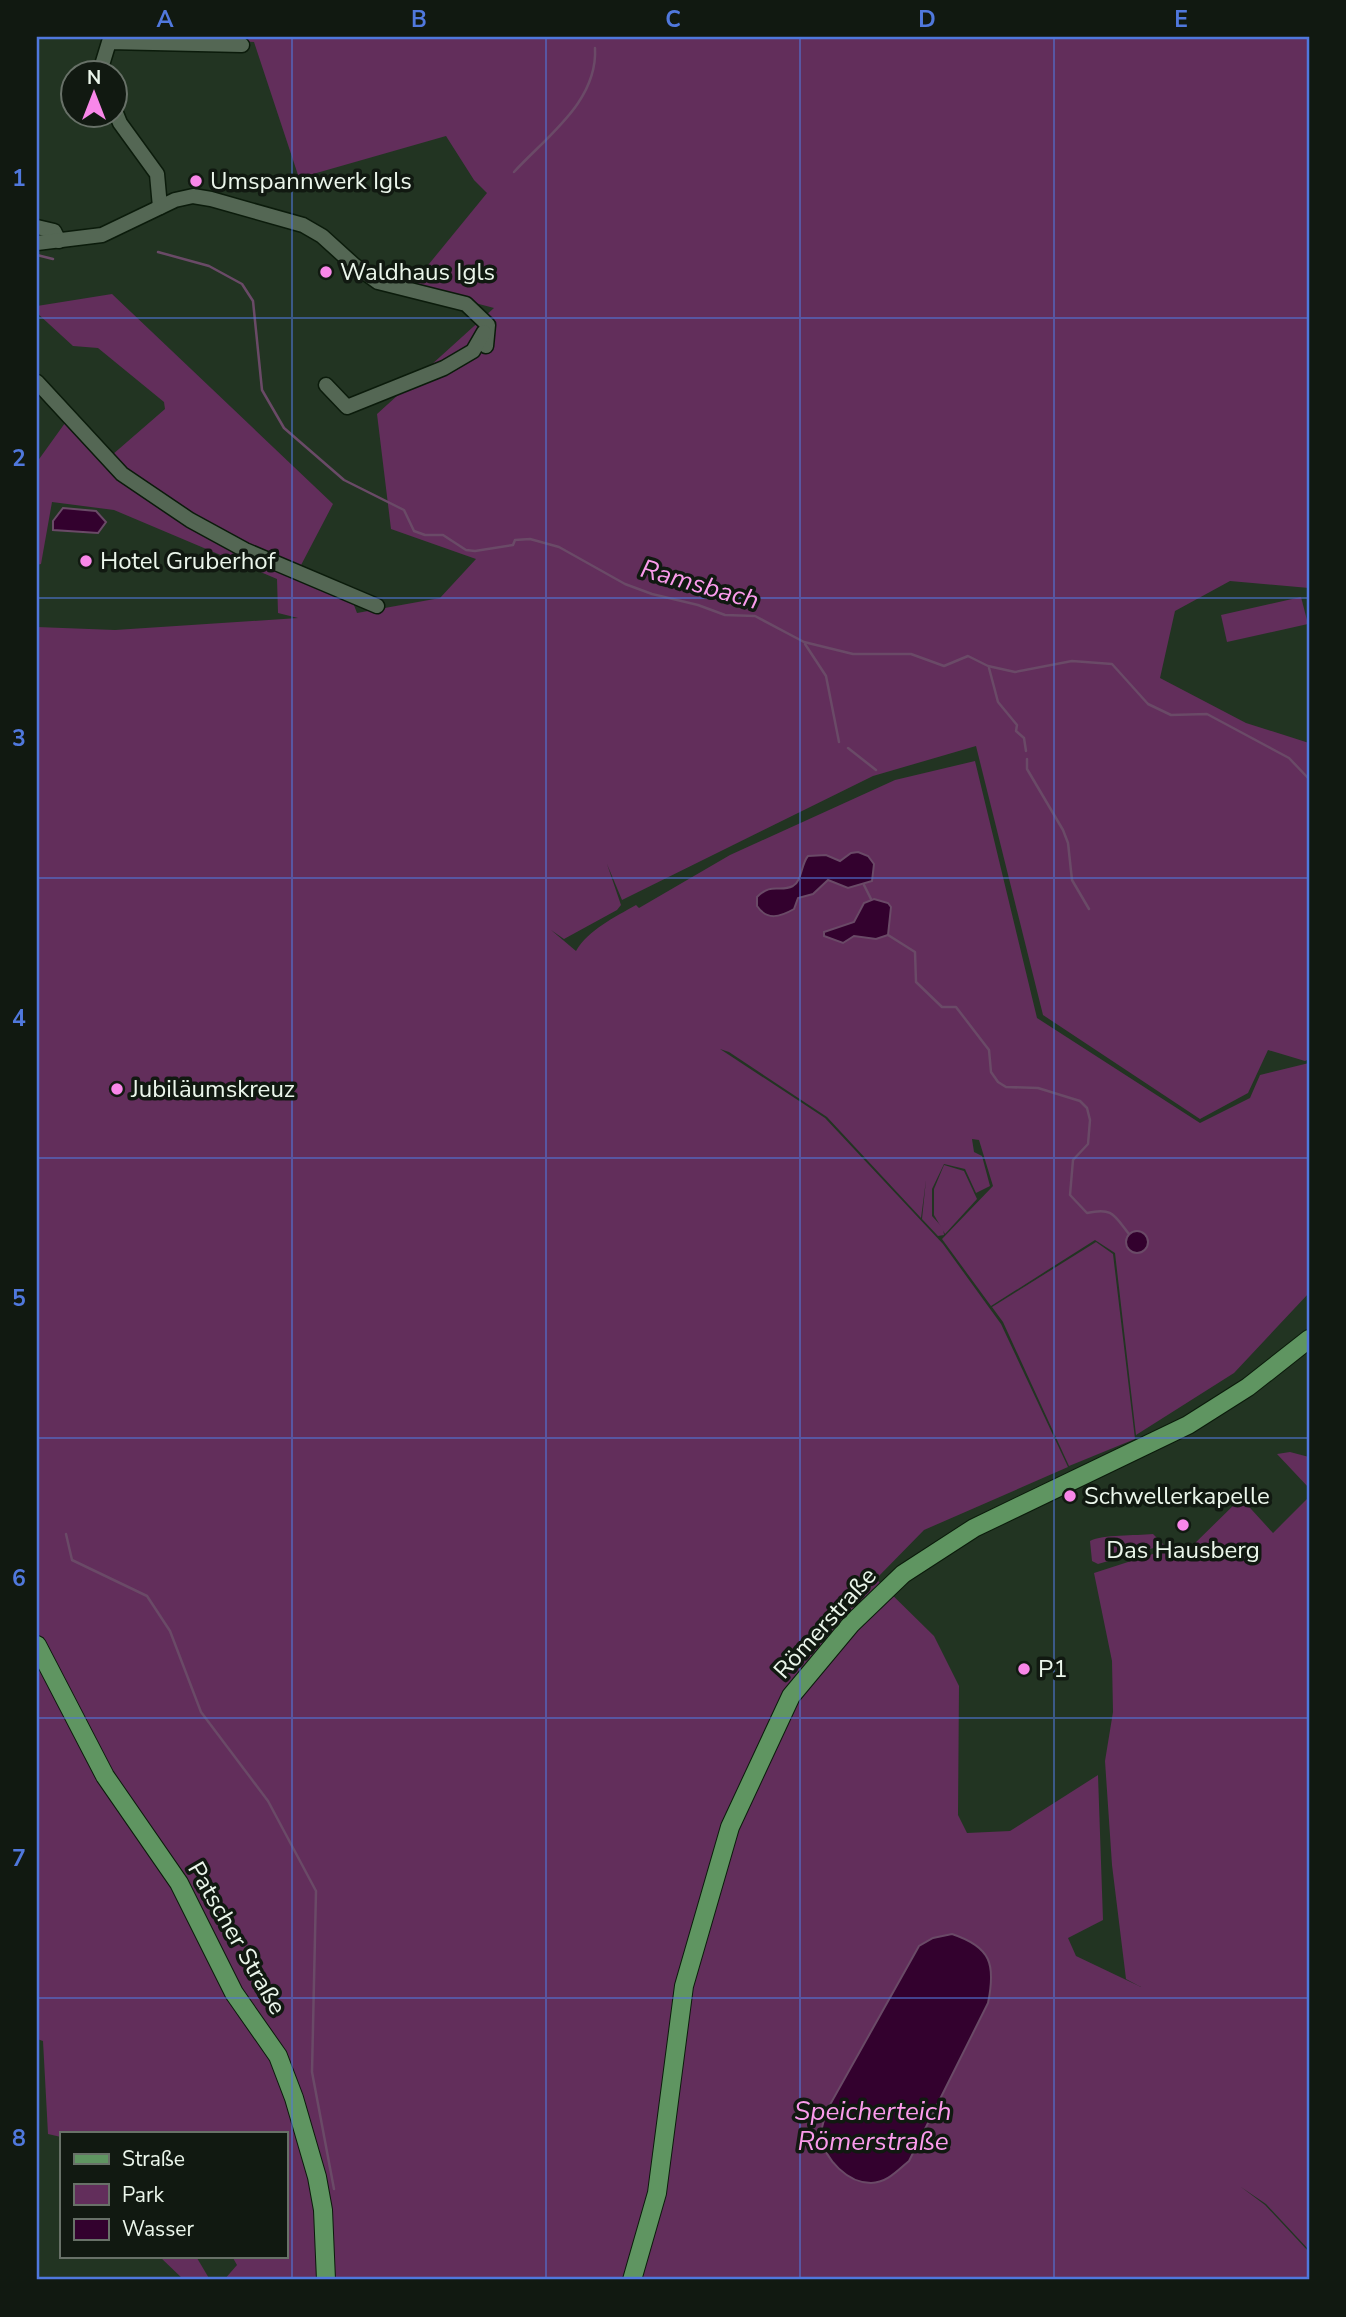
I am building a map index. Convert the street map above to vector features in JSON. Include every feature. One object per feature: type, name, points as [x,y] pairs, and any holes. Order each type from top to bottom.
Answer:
[{"type":"main road","name":"Römerstraße","points":[[632,2280],[657,2193],[684,1986],[730,1827],[791,1696],[852,1624],[903,1574],[974,1528],[1188,1425],[1243,1391],[1309,1339]]},
{"type":"main road","name":"Patscher Straße","points":[[37,1645],[105,1776],[179,1883],[234,1993],[278,2056],[294,2098],[317,2177],[323,2210],[326,2280]]},
{"type":"street","points":[[104,60],[109,42],[242,45]]},
{"type":"street","points":[[125,130],[157,174],[160,207]]},
{"type":"street","points":[[37,243],[102,235],[175,200],[198,197],[297,223],[322,236],[378,282],[466,304],[488,325]]},
{"type":"street","points":[[37,227],[54,231],[59,241]]},
{"type":"street","points":[[486,346],[488,325]]},
{"type":"street","points":[[326,385],[347,407],[444,368],[467,355],[477,347],[488,325]]},
{"type":"street","points":[[37,382],[122,474],[190,520],[245,550],[377,606]]},
{"type":"green space","points":[[171,37],[1309,37],[1309,588],[1230,581],[1175,611],[1160,678],[1246,723],[1309,743],[1309,1059],[1305,1061],[1268,1050],[1248,1093],[1200,1119],[1043,1015],[976,746],[873,776],[622,900],[607,864],[621,905],[617,910],[564,939],[551,930],[576,951],[587,937],[611,919],[636,905],[639,908],[730,855],[895,780],[975,761],[1037,1018],[1200,1123],[1250,1098],[1260,1075],[1309,1063],[1309,1293],[1234,1373],[1136,1435],[1115,1253],[1095,1240],[991,1306],[942,1239],[993,1186],[979,1140],[972,1139],[974,1152],[982,1156],[990,1186],[976,1193],[965,1169],[944,1164],[932,1189],[932,1216],[943,1228],[944,1235],[938,1236],[922,1219],[926,1180],[921,1218],[827,1117],[729,1052],[720,1049],[825,1118],[943,1244],[1001,1324],[1068,1467],[924,1530],[876,1579],[934,1636],[959,1686],[958,1815],[967,1833],[1010,1831],[1098,1775],[1103,1920],[1068,1938],[1076,1956],[1141,1987],[1126,1979],[1112,1865],[1105,1761],[1113,1712],[1112,1661],[1094,1573],[1162,1551],[1189,1549],[1241,1498],[1273,1533],[1309,1497],[1309,2250],[1266,2204],[1241,2187],[1265,2205],[1309,2252],[1309,2280],[224,2280],[237,2265],[233,2258],[287,2258],[287,2132],[60,2132],[60,2137],[48,2134],[43,2041],[37,2039],[37,627],[115,630],[298,618],[278,613],[277,579],[114,510],[52,502],[41,564],[37,565],[37,462],[65,423],[121,480],[352,600],[357,613],[440,598],[476,559],[391,529],[377,414],[494,308],[411,286],[487,193],[474,180],[446,136],[299,178],[254,42]]},
{"type":"green space","points":[[112,294],[333,504],[299,569],[244,546],[124,471],[112,455],[165,409],[164,402],[98,348],[73,346],[37,313],[37,306]]},
{"type":"green space","points":[[1301,597],[1308,624],[1227,642],[1221,615]]},
{"type":"green space","points":[[944,1165],[964,1171],[977,1199],[945,1234],[934,1215],[934,1189]]},
{"type":"green space","points":[[1096,1242],[1113,1254],[1135,1439],[1069,1466],[1003,1322],[992,1307]]},
{"type":"green space","points":[[1290,1452],[1309,1457],[1309,1488],[1277,1454]]},
{"type":"green space","points":[[1153,1534],[1164,1545],[1098,1564],[1092,1561],[1090,1541],[1111,1536]]},
{"type":"green space","points":[[161,2258],[197,2258],[210,2280],[184,2280]]},
{"type":"water","points":[[63,508],[96,511],[106,522],[98,533],[53,530],[53,521]]},
{"type":"water","points":[[858,852],[868,856],[874,864],[872,881],[848,888],[828,880],[813,894],[798,898],[794,909],[779,916],[769,916],[757,906],[757,897],[767,890],[788,888],[796,884],[808,856],[826,855],[840,861],[851,853]]},
{"type":"water","points":[[874,899],[888,903],[891,907],[888,935],[876,939],[854,936],[843,943],[824,936],[824,932],[854,922],[864,903]]},
{"type":"water","points":[[1137,1231],[1145,1234],[1148,1242],[1145,1250],[1137,1253],[1129,1250],[1126,1242],[1129,1234]]},
{"type":"water","name":"Speicherteich Römerstraße","points":[[952,1934],[975,1945],[988,1959],[991,1978],[988,2003],[909,2161],[882,2181],[871,2183],[854,2179],[839,2169],[823,2146],[821,2134],[827,2110],[919,1946],[933,1938]]},
{"type":"waterway","points":[[514,172],[555,131],[579,101],[594,67],[595,48]]},
{"type":"waterway","name":"Ramsbach","points":[[158,252],[209,266],[242,284],[253,301],[262,390],[284,428],[344,480],[404,510],[414,531],[425,535],[443,535],[466,550],[475,551],[513,545],[515,540],[530,539],[559,547],[625,584],[652,594],[698,605],[725,615],[755,616],[804,642],[853,654],[911,654],[944,666],[968,656],[988,666],[1015,672],[1072,661],[1112,664],[1148,704],[1171,715],[1207,714],[1289,758],[1309,779]]},
{"type":"waterway","name":"Ramsbach","points":[[37,255],[53,259]]},
{"type":"waterway","points":[[805,644],[826,676],[839,742]]},
{"type":"waterway","points":[[989,668],[998,702],[1017,725],[1016,731],[1024,738],[1026,751]]},
{"type":"waterway","points":[[848,748],[876,770]]},
{"type":"waterway","points":[[1027,759],[1027,769],[1063,830],[1068,843],[1072,880],[1089,909]]},
{"type":"waterway","points":[[864,885],[871,899]]},
{"type":"waterway","points":[[888,935],[915,952],[916,982],[942,1007],[956,1007],[989,1050],[991,1072],[998,1082],[1006,1087],[1038,1088],[1080,1101],[1087,1108],[1090,1120],[1088,1144],[1073,1160],[1070,1195],[1087,1213],[1102,1211],[1112,1214],[1129,1234]]},
{"type":"waterway","points":[[66,1534],[72,1560],[147,1596],[170,1631],[201,1712],[268,1801],[316,1891],[312,2072],[334,2189]]},
{"type":"place","name":"Umspannwerk Igls","points":[[196,181]]},
{"type":"place","name":"Waldhaus Igls","points":[[326,272]]},
{"type":"place","name":"Hotel Gruberhof","points":[[86,561]]},
{"type":"place","name":"Jubiläumskreuz","points":[[117,1089]]},
{"type":"place","name":"Schwellerkapelle","points":[[1070,1496]]},
{"type":"place","name":"Das Hausberg","points":[[1183,1525]]},
{"type":"place","name":"P1","points":[[1024,1669]]}]
